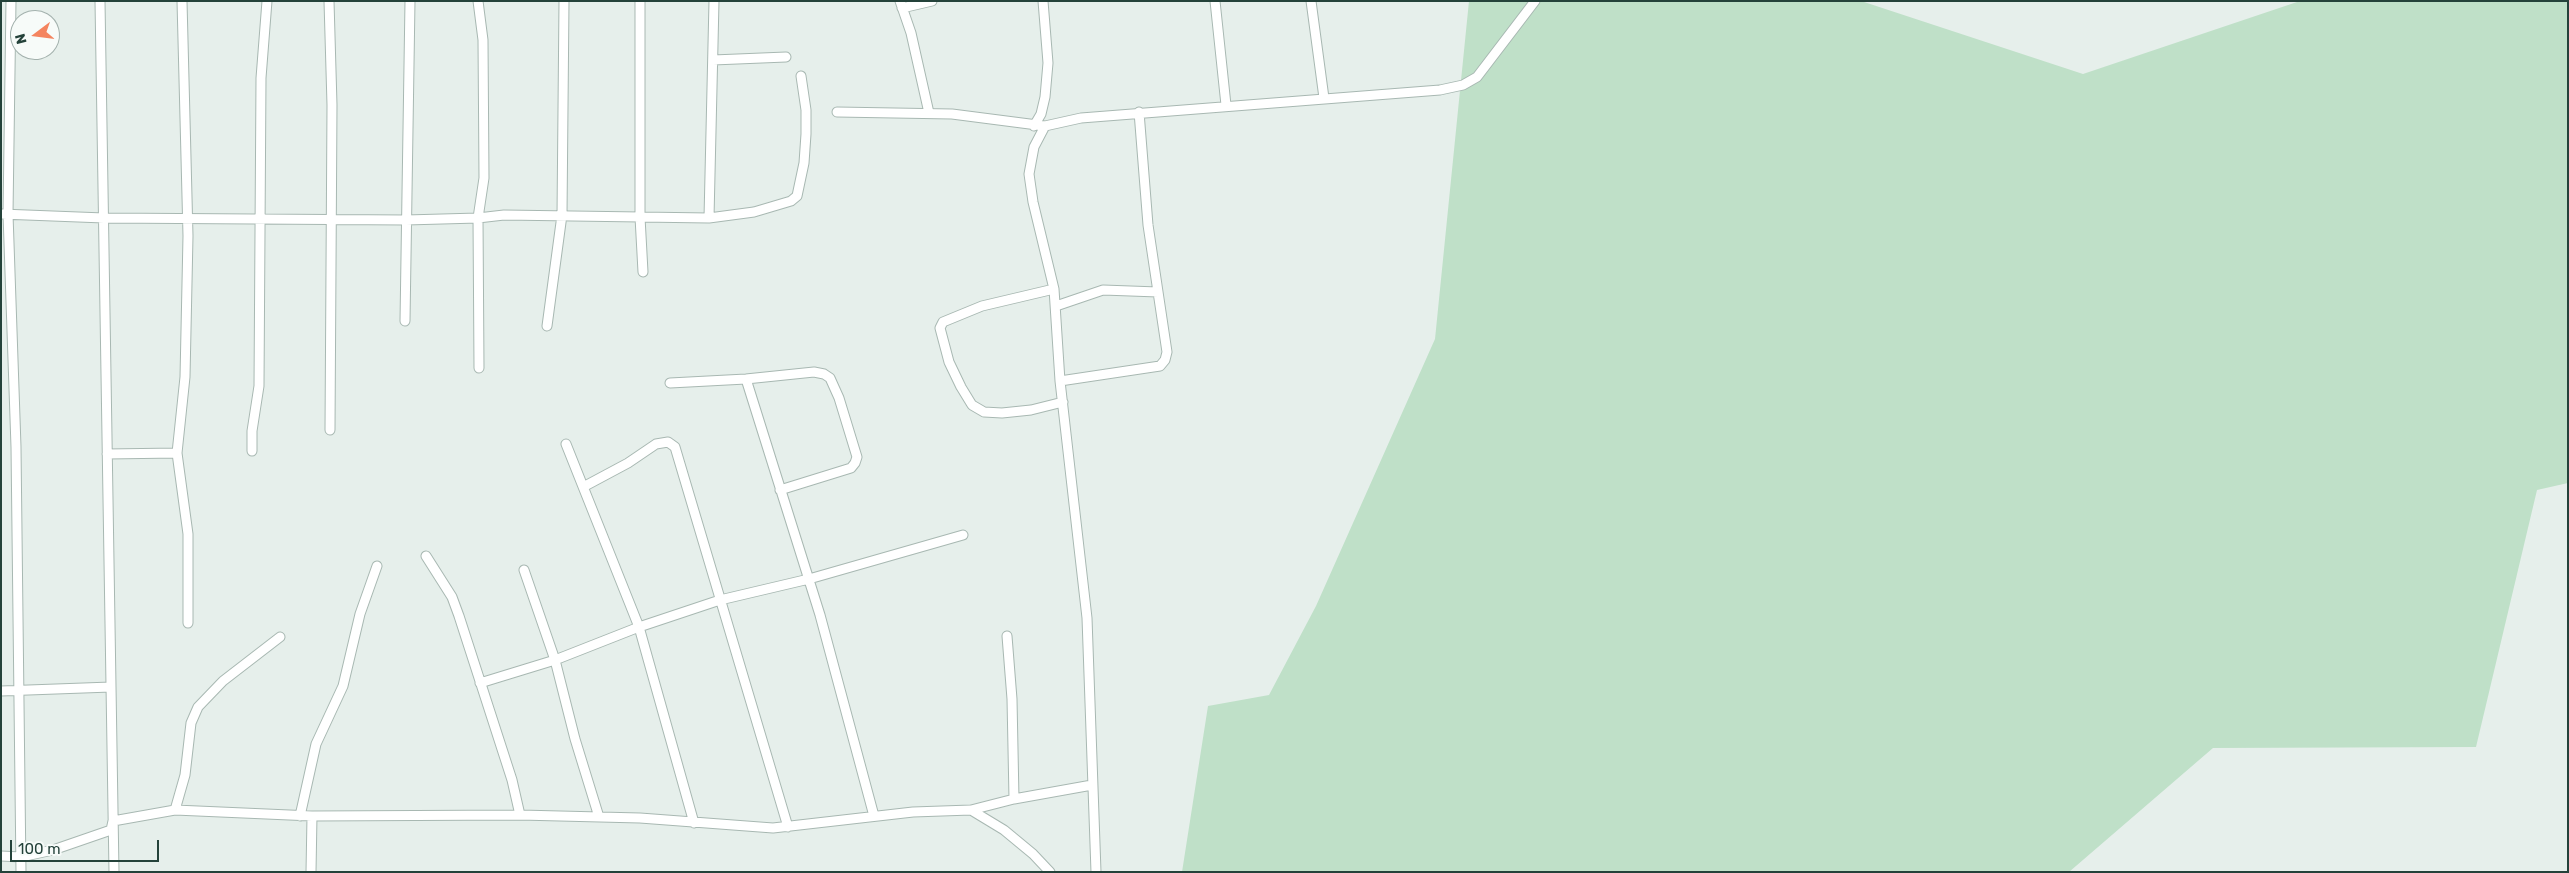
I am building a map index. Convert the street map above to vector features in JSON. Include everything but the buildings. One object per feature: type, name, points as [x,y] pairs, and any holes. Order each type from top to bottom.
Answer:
[{"type":"street","points":[[11,1],[5,214],[16,447],[21,872]]},
{"type":"street","points":[[100,1],[114,872]]},
{"type":"street","points":[[182,1],[188,217],[185,377],[177,453],[188,534],[188,623]]},
{"type":"street","points":[[252,451],[252,431],[259,386],[261,78],[267,1]]},
{"type":"street","points":[[328,1],[332,220],[330,430]]},
{"type":"street","points":[[405,321],[410,1]]},
{"type":"street","points":[[478,1],[483,40],[484,178],[478,218],[479,368]]},
{"type":"street","points":[[548,326],[562,215],[564,1]]},
{"type":"street","points":[[640,1],[640,218],[643,272]]},
{"type":"street","points":[[709,218],[714,1]]},
{"type":"street","points":[[929,113],[911,33],[901,4],[932,1]]},
{"type":"street","points":[[1034,126],[1041,114],[1045,97],[1048,63],[1043,1]]},
{"type":"street","points":[[1215,1],[1226,105]]},
{"type":"street","points":[[1312,1],[1324,98]]},
{"type":"street","points":[[837,112],[952,114],[1044,126],[1081,118],[1139,112],[1440,90],[1470,83],[1477,78],[1535,1]]},
{"type":"street","points":[[713,60],[786,57]]},
{"type":"street","points":[[5,214],[104,218],[188,217],[406,220],[478,218],[504,215],[709,218],[754,212],[791,201],[797,196],[804,163],[806,134],[806,110],[801,76]]},
{"type":"street","points":[[1060,381],[1160,366],[1166,360],[1167,352],[1148,225],[1139,112]]},
{"type":"street","points":[[1044,126],[1034,147],[1029,174],[1033,202],[1054,289],[1060,381],[1087,618],[1096,872]]},
{"type":"street","points":[[1054,289],[982,306],[943,322],[940,328],[949,362],[972,405],[984,412],[1002,413],[1031,410],[1063,402]]},
{"type":"street","points":[[1056,306],[1103,290],[1158,292]]},
{"type":"street","points":[[670,383],[746,379],[814,372],[824,374],[830,378],[839,398],[857,457],[855,463],[851,468],[780,490]]},
{"type":"street","points":[[746,379],[809,579],[874,816]]},
{"type":"street","points":[[584,486],[628,463],[656,444],[668,442],[674,447],[788,827]]},
{"type":"street","points":[[566,444],[639,627],[694,823]]},
{"type":"street","points":[[107,454],[177,453]]},
{"type":"street","points":[[480,683],[555,660],[639,627],[720,600],[809,579],[963,535]]},
{"type":"street","points":[[426,556],[452,597],[512,780],[520,815]]},
{"type":"street","points":[[300,816],[316,744],[343,686],[360,614],[377,566]]},
{"type":"street","points":[[524,570],[555,660],[575,738],[599,817]]},
{"type":"street","points":[[1007,636],[1012,700],[1014,799]]},
{"type":"street","points":[[175,810],[185,775],[191,723],[198,707],[223,681],[280,637]]},
{"type":"street","points":[[1,691],[111,687]]},
{"type":"street","points":[[113,821],[175,810],[300,816],[520,815],[599,817],[788,827],[874,816],[971,810],[1014,799],[1092,785]]},
{"type":"street","points":[[971,810],[1004,830],[1050,872]]},
{"type":"street","points":[[311,872],[312,816]]},
{"type":"street","points":[[1,856],[21,857],[88,840],[111,830],[113,821]]},
{"type":"green space","points":[[1469,1],[1861,1],[2083,74],[2300,1],[2568,1],[2568,483],[2537,490],[2476,747],[2213,748],[2069,872],[1182,872],[1208,706],[1269,695],[1316,606],[1435,339]]}]
